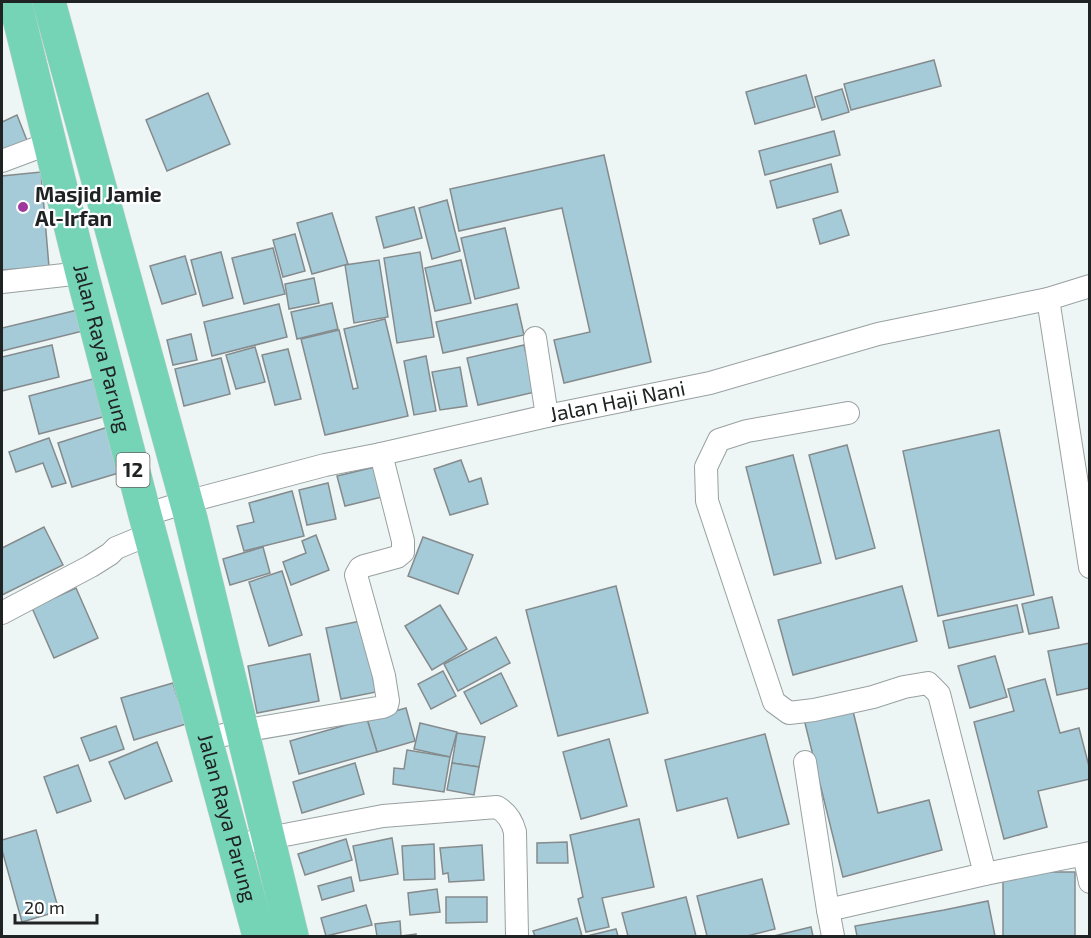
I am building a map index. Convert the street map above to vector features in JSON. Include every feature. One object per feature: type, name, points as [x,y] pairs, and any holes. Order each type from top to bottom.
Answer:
[{"type":"highway","name":"Jalan Raya Parung","points":[[15,2],[147,525],[259,936]]},
{"type":"highway","name":"Jalan Raya Parung","points":[[49,2],[186,502],[292,936]]},
{"type":"street","points":[[2,161],[50,143]]},
{"type":"street","points":[[2,282],[82,273]]},
{"type":"street","name":"Jalan Haji Nani","points":[[2,614],[91,566],[147,525],[186,502],[325,465],[710,383],[878,334],[1048,299],[1089,286]]},
{"type":"street","points":[[1048,299],[1089,567]]},
{"type":"street","points":[[535,338],[548,416]]},
{"type":"street","points":[[848,413],[747,431],[719,440],[706,467],[707,501],[774,702],[789,713],[814,710],[928,683],[939,694],[985,874]]},
{"type":"street","points":[[206,739],[387,705],[384,676],[356,575],[364,566],[397,557],[403,552],[403,541],[381,454]]},
{"type":"street","points":[[805,762],[833,936]]},
{"type":"street","points":[[234,844],[383,816],[497,807],[505,812],[513,822],[515,832],[516,936]]},
{"type":"street","points":[[828,910],[985,874],[1087,854],[1089,882]]},
{"type":"building","points":[[934,60],[941,86],[851,110],[844,84]]},
{"type":"building","points":[[806,75],[815,107],[755,124],[746,92]]},
{"type":"building","points":[[842,89],[849,112],[822,120],[815,97]]},
{"type":"building","points":[[208,93],[230,144],[167,171],[146,120]]},
{"type":"building","points":[[17,115],[28,143],[2,154],[2,122]]},
{"type":"building","points":[[834,131],[840,155],[765,175],[759,151]]},
{"type":"building","points":[[604,155],[651,362],[564,383],[554,340],[590,332],[562,208],[459,231],[450,189]]},
{"type":"building","points":[[831,164],[838,192],[777,208],[770,181]]},
{"type":"building","name":"Masjid Jamie Al-Irfan","points":[[41,172],[49,267],[2,270],[2,176]]},
{"type":"building","points":[[447,200],[460,251],[432,259],[419,208]]},
{"type":"building","points":[[414,207],[422,238],[384,248],[376,217]]},
{"type":"building","points":[[841,210],[849,235],[820,244],[813,219]]},
{"type":"building","points":[[332,213],[348,264],[312,274],[297,223]]},
{"type":"building","points":[[505,228],[519,288],[475,299],[461,238]]},
{"type":"building","points":[[295,234],[305,271],[283,277],[273,240]]},
{"type":"building","points":[[273,248],[285,294],[244,304],[232,258]]},
{"type":"building","points":[[221,252],[233,298],[203,306],[191,260]]},
{"type":"building","points":[[420,252],[434,337],[397,343],[384,258]]},
{"type":"building","points":[[185,256],[196,294],[162,304],[150,266]]},
{"type":"building","points":[[379,260],[388,317],[354,323],[345,265]]},
{"type":"building","points":[[461,260],[471,303],[435,311],[425,268]]},
{"type":"building","points":[[314,278],[319,303],[289,309],[285,284]]},
{"type":"building","points":[[332,303],[338,329],[297,339],[291,312]]},
{"type":"building","points":[[279,304],[287,337],[212,356],[204,322]]},
{"type":"building","points":[[517,304],[524,335],[443,353],[436,322]]},
{"type":"building","points":[[86,308],[91,329],[2,351],[2,328]]},
{"type":"building","points":[[385,319],[408,416],[325,435],[301,339],[339,330],[353,389],[358,388],[344,329]]},
{"type":"building","points":[[191,334],[197,360],[173,365],[167,340]]},
{"type":"building","points":[[52,345],[59,377],[2,391],[2,357]]},
{"type":"building","points":[[524,345],[535,392],[478,405],[467,358]]},
{"type":"building","points":[[255,347],[265,382],[236,389],[226,355]]},
{"type":"building","points":[[288,349],[301,399],[275,405],[262,355]]},
{"type":"building","points":[[426,356],[436,411],[414,415],[404,361]]},
{"type":"building","points":[[221,358],[230,394],[184,406],[175,369]]},
{"type":"building","points":[[460,367],[467,406],[440,410],[432,372]]},
{"type":"building","points":[[93,379],[103,417],[39,434],[29,396]]},
{"type":"building","points":[[108,427],[122,472],[72,487],[58,443]]},
{"type":"building","points":[[999,430],[1034,595],[938,616],[903,451]]},
{"type":"building","points":[[49,438],[66,483],[52,487],[43,463],[16,472],[9,452]]},
{"type":"building","points":[[847,445],[875,548],[836,559],[809,455]]},
{"type":"building","points":[[793,455],[821,563],[774,575],[746,467]]},
{"type":"building","points":[[461,460],[469,482],[481,478],[488,504],[450,515],[434,469]]},
{"type":"building","points":[[375,467],[382,497],[345,506],[337,476]]},
{"type":"building","points":[[328,483],[336,519],[307,525],[299,490]]},
{"type":"building","points":[[292,491],[304,536],[244,551],[237,526],[254,522],[249,503]]},
{"type":"building","points":[[44,527],[63,565],[2,595],[2,548]]},
{"type":"building","points":[[316,535],[329,570],[291,585],[283,562],[306,553],[302,541]]},
{"type":"building","points":[[423,537],[473,555],[458,594],[408,576]]},
{"type":"building","points":[[263,547],[270,573],[230,585],[223,559]]},
{"type":"building","points":[[282,571],[302,635],[269,646],[249,582]]},
{"type":"building","points":[[616,586],[648,713],[558,736],[526,610]]},
{"type":"building","points":[[902,586],[917,641],[793,675],[778,620]]},
{"type":"building","points":[[76,588],[98,638],[54,658],[32,608]]},
{"type":"building","points":[[1052,597],[1059,628],[1029,634],[1022,604]]},
{"type":"building","points":[[440,605],[467,649],[432,670],[405,626]]},
{"type":"building","points":[[1017,605],[1023,632],[949,648],[943,621]]},
{"type":"building","points":[[361,621],[376,692],[341,699],[326,628]]},
{"type":"building","points":[[496,637],[510,663],[458,691],[444,664]]},
{"type":"building","points":[[1090,643],[1090,688],[1057,695],[1048,651]]},
{"type":"building","points":[[310,654],[319,701],[257,713],[248,666]]},
{"type":"building","points":[[995,656],[1007,697],[970,708],[958,666]]},
{"type":"building","points":[[443,671],[456,696],[431,709],[418,684]]},
{"type":"building","points":[[501,673],[517,706],[481,724],[464,692]]},
{"type":"building","points":[[1045,679],[1060,733],[1079,728],[1090,770],[1090,779],[1038,791],[1047,827],[1004,839],[974,722],[1014,711],[1008,689]]},
{"type":"building","points":[[173,683],[186,724],[134,740],[121,698]]},
{"type":"building","points":[[851,703],[878,813],[929,800],[942,850],[843,877],[803,715]]},
{"type":"building","points":[[406,708],[415,741],[377,752],[367,719]]},
{"type":"building","points":[[367,719],[377,752],[299,774],[290,741]]},
{"type":"building","points":[[420,723],[457,732],[450,757],[414,749]]},
{"type":"building","points":[[116,726],[124,749],[90,761],[81,738]]},
{"type":"building","points":[[457,733],[485,737],[479,767],[452,763]]},
{"type":"building","points":[[765,734],[789,824],[738,838],[727,798],[677,811],[665,760]]},
{"type":"building","points":[[609,739],[627,806],[581,819],[563,752]]},
{"type":"building","points":[[157,742],[172,781],[125,799],[109,762]]},
{"type":"building","points":[[407,750],[450,757],[444,792],[393,784],[394,768],[404,769]]},
{"type":"building","points":[[355,763],[364,794],[302,813],[293,782]]},
{"type":"building","points":[[452,763],[479,767],[474,795],[447,790]]},
{"type":"building","points":[[78,765],[91,801],[57,813],[44,777]]},
{"type":"building","points":[[639,819],[654,887],[602,898],[609,927],[586,932],[578,899],[583,897],[570,835]]},
{"type":"building","points":[[36,830],[59,911],[22,922],[2,850],[2,840]]},
{"type":"building","points":[[392,838],[398,874],[360,881],[353,846]]},
{"type":"building","points":[[346,839],[352,860],[305,875],[298,854]]},
{"type":"building","points":[[567,842],[568,863],[537,863],[537,843]]},
{"type":"building","points":[[434,844],[435,879],[404,880],[402,846]]},
{"type":"building","points":[[482,845],[484,880],[449,882],[448,873],[443,874],[440,848]]},
{"type":"building","points":[[1003,872],[1075,872],[1075,936],[1003,936]]},
{"type":"building","points":[[351,877],[354,891],[322,900],[318,886]]},
{"type":"building","points":[[762,879],[775,929],[747,936],[707,936],[697,896]]},
{"type":"building","points":[[437,889],[440,912],[410,915],[408,893]]},
{"type":"building","points":[[446,897],[487,897],[487,922],[446,923]]},
{"type":"building","points":[[686,897],[696,936],[628,936],[622,913]]},
{"type":"building","points":[[988,901],[995,936],[857,936],[855,926]]},
{"type":"building","points":[[366,905],[372,925],[326,936],[321,918]]},
{"type":"building","points":[[577,918],[582,936],[535,936],[533,931]]},
{"type":"building","points":[[400,921],[401,936],[377,936],[375,924]]},
{"type":"building","points":[[811,927],[813,936],[774,936]]},
{"type":"building","points":[[616,929],[618,936],[587,936]]},
{"type":"place","name":"Masjid Jamie Al-Irfan","points":[[23,207]]}]
